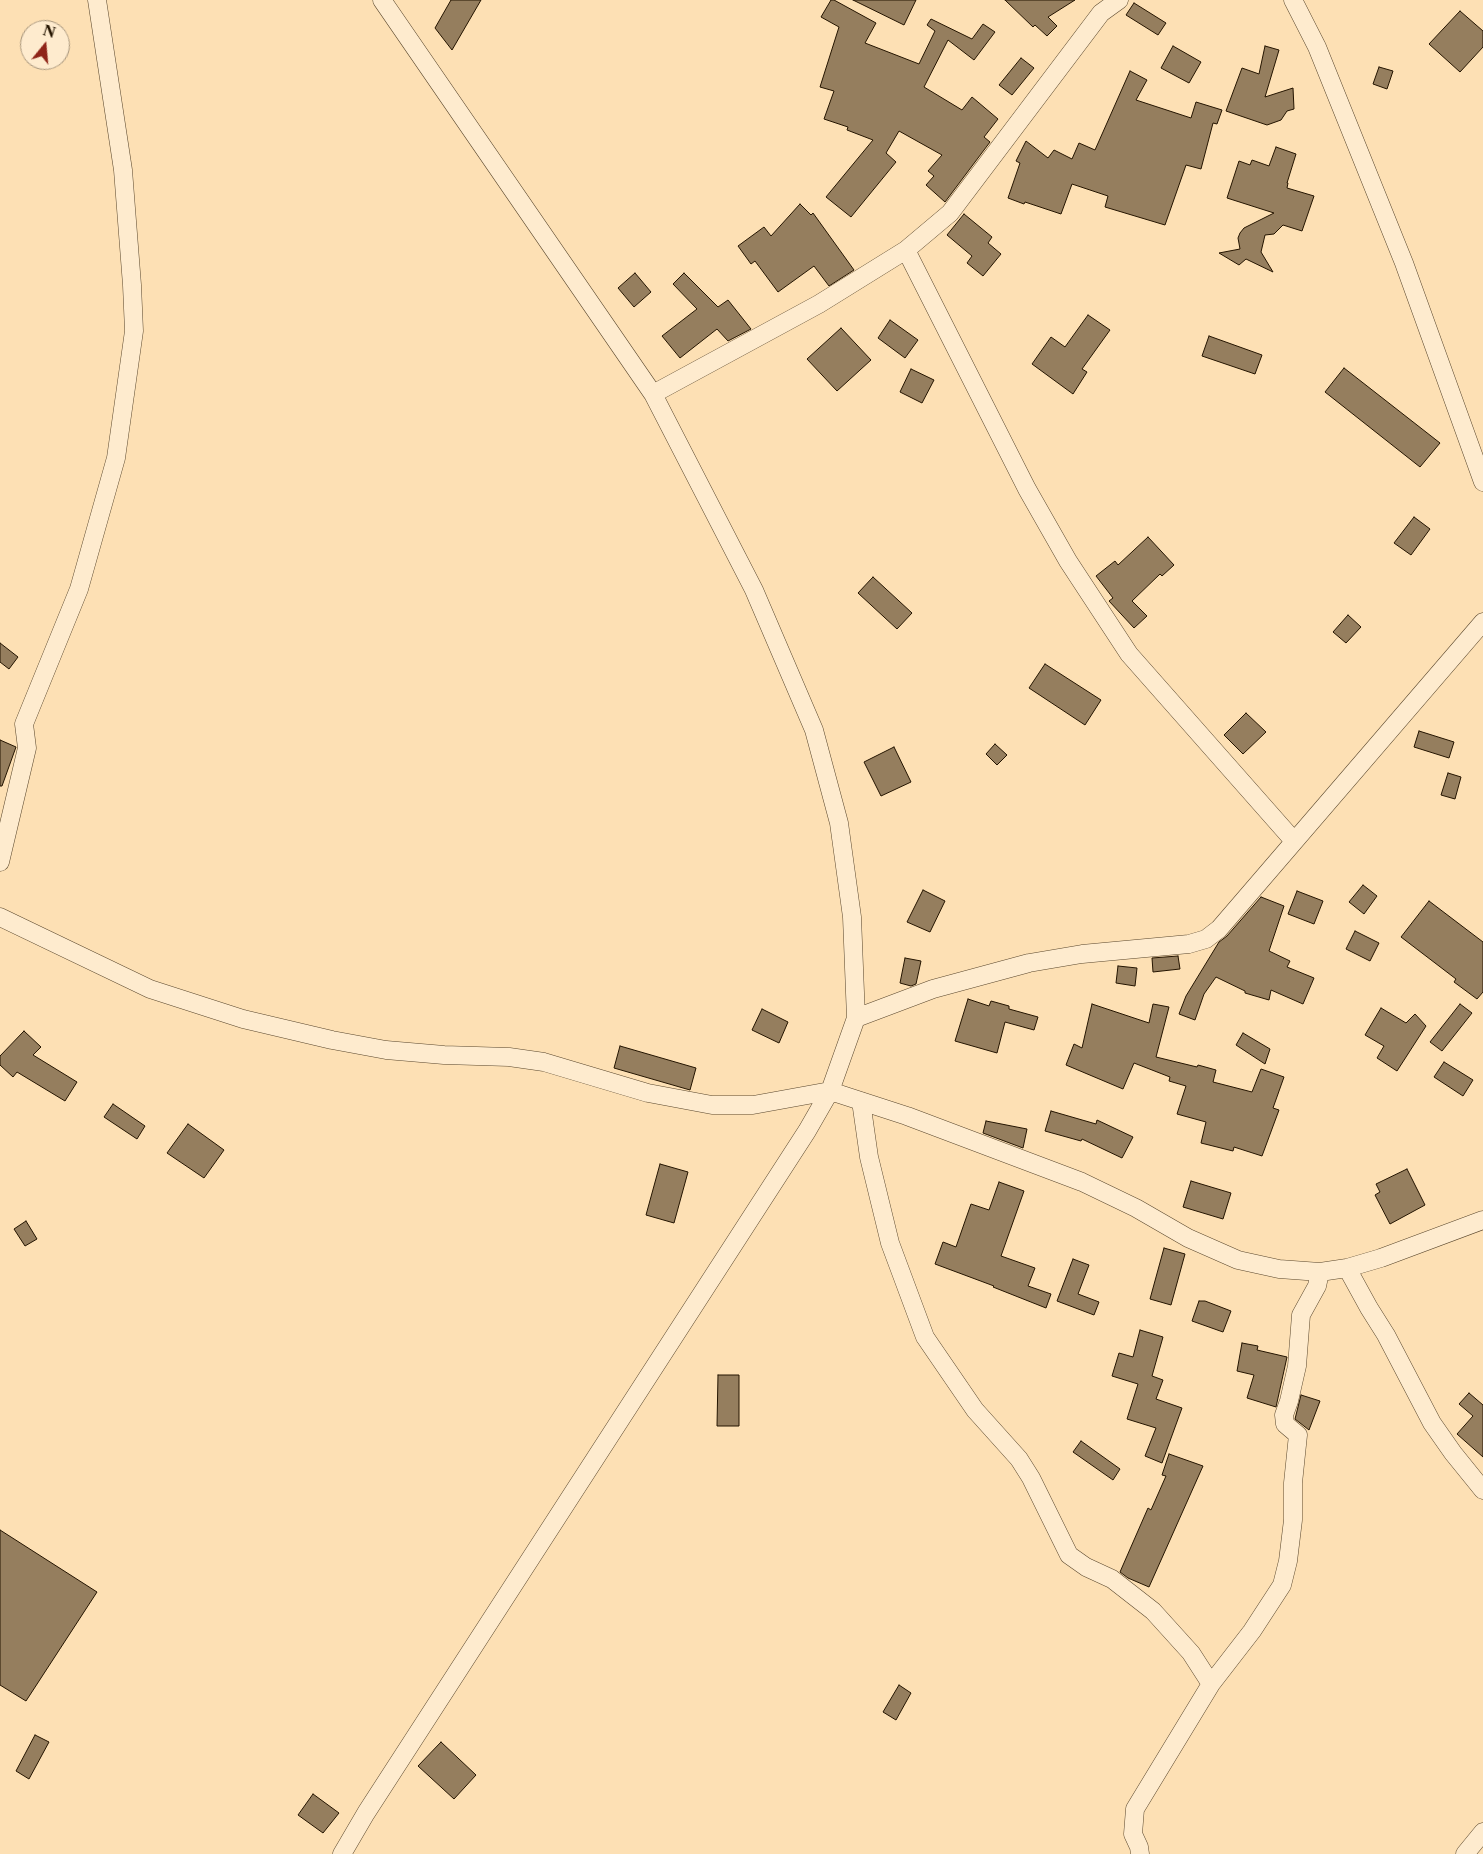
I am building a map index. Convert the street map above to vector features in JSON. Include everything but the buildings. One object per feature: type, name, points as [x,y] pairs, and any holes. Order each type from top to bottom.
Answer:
[{"type":"street","points":[[0,862],[27,748],[24,724],[79,589],[116,458],[134,331],[123,170],[97,0]]},
{"type":"street","points":[[342,1854],[807,1131],[830,1092],[856,1018],[852,918],[839,823],[814,730],[754,590],[653,394],[382,0]]},
{"type":"street","points":[[653,394],[819,304],[906,250],[950,213],[1098,6],[1119,0]]},
{"type":"street","points":[[1293,0],[1316,47],[1404,263],[1483,482]]},
{"type":"street","points":[[906,250],[1027,489],[1068,561],[1129,654],[1294,841]]},
{"type":"street","points":[[856,1018],[933,989],[1029,963],[1082,954],[1189,944],[1206,938],[1219,928],[1483,622]]},
{"type":"street","points":[[0,917],[150,990],[243,1019],[332,1040],[386,1050],[509,1056],[544,1062],[648,1093],[712,1105],[753,1105],[830,1092],[907,1116],[1082,1182],[1136,1208],[1188,1238],[1238,1260],[1279,1270],[1320,1272],[1347,1268],[1381,1258],[1483,1220]]},
{"type":"street","points":[[861,1102],[868,1157],[890,1243],[925,1337],[975,1410],[1019,1459],[1031,1478],[1069,1555],[1086,1567],[1112,1579],[1153,1610],[1191,1653],[1211,1684]]},
{"type":"street","points":[[1347,1268],[1368,1308],[1386,1335],[1432,1424],[1452,1453],[1483,1490]]},
{"type":"street","points":[[1140,1854],[1133,1834],[1135,1809],[1211,1684],[1252,1631],[1282,1585],[1288,1561],[1293,1520],[1293,1483],[1298,1435],[1285,1424],[1284,1415],[1297,1366],[1301,1315],[1318,1286],[1320,1272]]},
{"type":"street","points":[[1465,1854],[1483,1832]]}]
